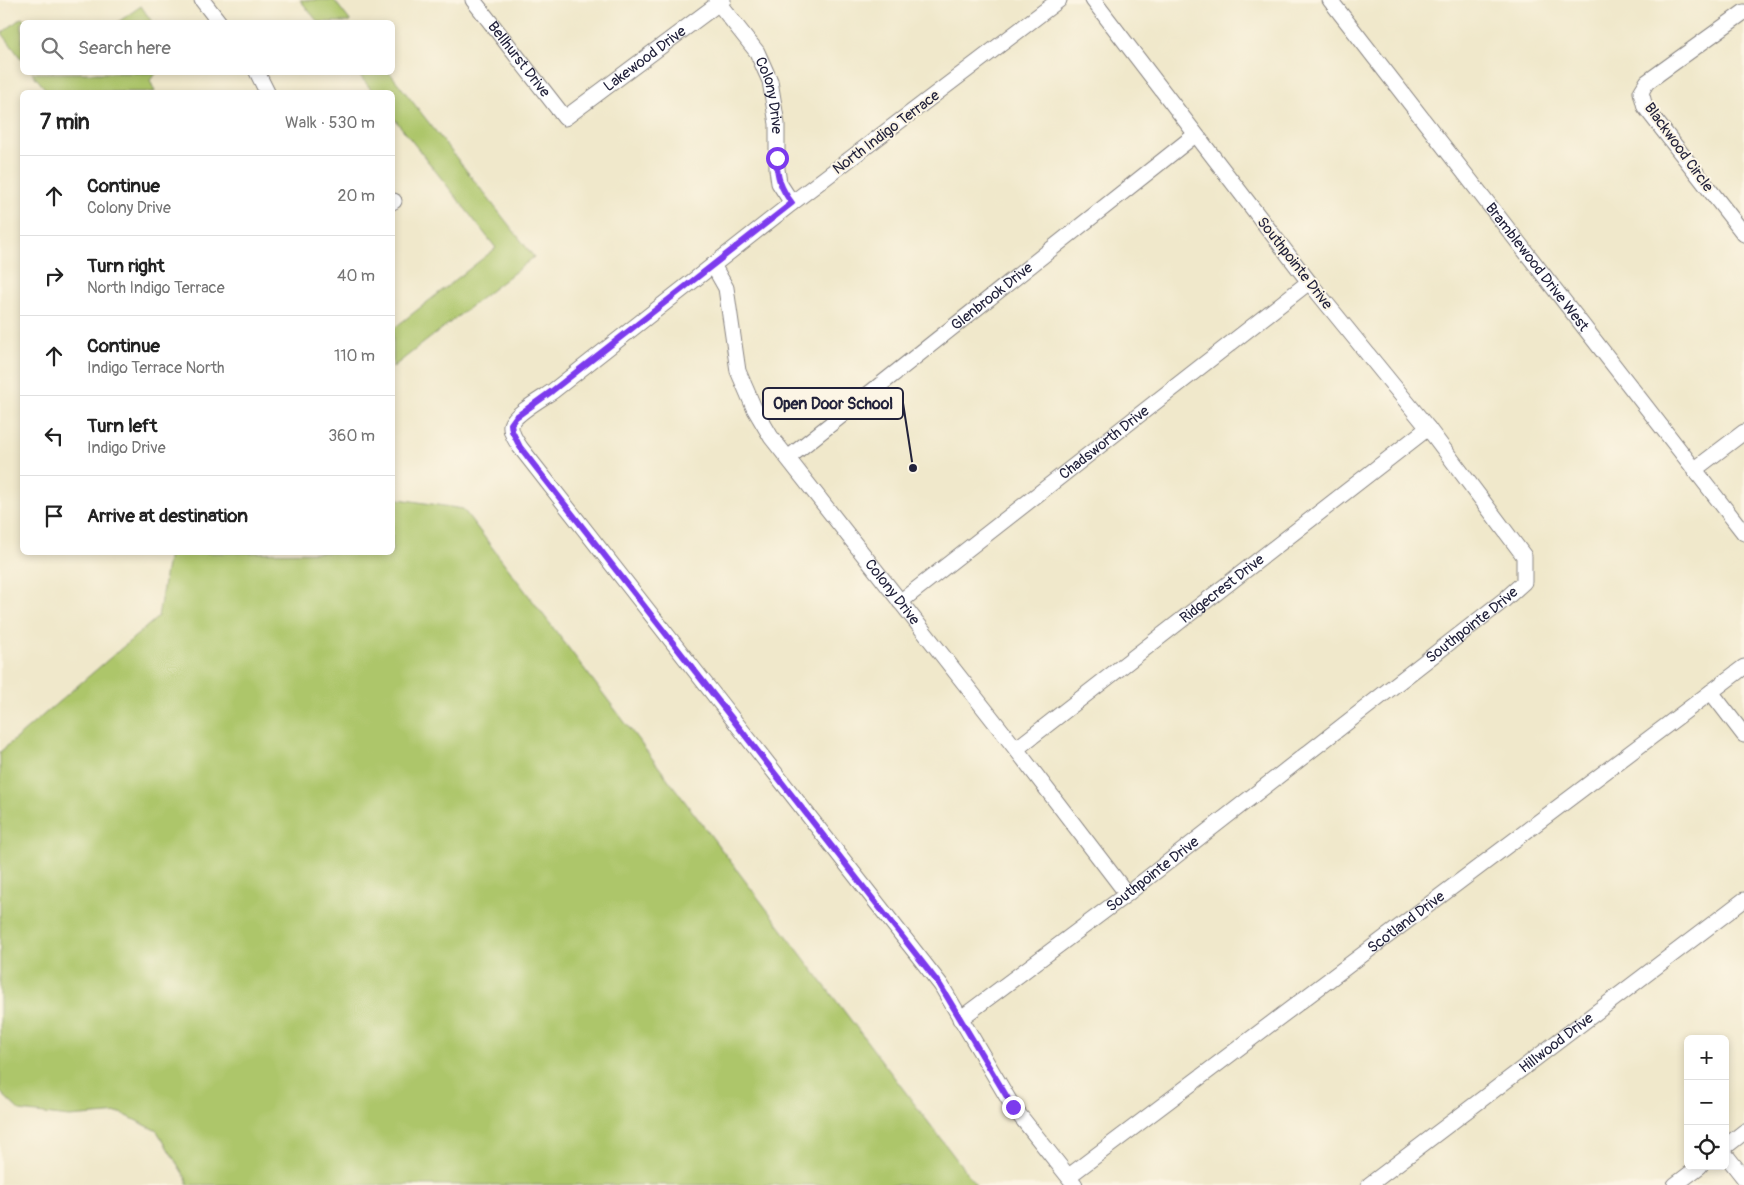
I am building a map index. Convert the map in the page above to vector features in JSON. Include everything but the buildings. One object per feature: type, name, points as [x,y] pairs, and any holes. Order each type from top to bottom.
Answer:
[{"type":"street","points":[[202,0],[217,20]]},
{"type":"street","name":"Bellhurst Drive","points":[[473,0],[565,118]]},
{"type":"street","name":"North Indigo Terrace","points":[[960,1019],[940,985],[520,447],[512,431],[511,424],[516,417],[552,391],[792,203],[1059,0]]},
{"type":"street","name":"Southpointe Drive","points":[[960,1019],[1127,894],[1496,606],[1524,582],[1524,556],[1428,428],[1308,282],[1093,0]]},
{"type":"street","name":"Bramblewood Drive West","points":[[1330,0],[1744,533]]},
{"type":"street","name":"Lakewood Drive","points":[[565,118],[719,1]]},
{"type":"street","name":"Colony Drive","points":[[719,1],[757,52],[770,81],[777,124],[776,169],[779,183],[792,203]]},
{"type":"street","name":"Blackwood Circle","points":[[1744,12],[1647,82],[1641,92],[1645,107],[1744,234]]},
{"type":"street","points":[[258,75],[266,90]]},
{"type":"street","name":"Glenbrook Drive","points":[[788,458],[1195,135]]},
{"type":"street","name":"Colony Drive","points":[[713,265],[720,274],[726,288],[738,371],[754,408],[771,438],[1016,749],[1127,894]]},
{"type":"street","name":"Chadsworth Drive","points":[[900,602],[1308,282]]},
{"type":"street","name":"Ridgecrest Drive","points":[[1016,749],[1428,428]]},
{"type":"street","points":[[1694,470],[1744,432]]},
{"type":"street","name":"Scotland Drive","points":[[1072,1180],[1744,667]]},
{"type":"street","points":[[1712,692],[1744,735]]},
{"type":"street","name":"Hillwood Drive","points":[[1369,1185],[1744,900]]},
{"type":"street","points":[[960,1019],[1013,1107],[1072,1180]]},
{"type":"street","points":[[1729,1144],[1744,1132]]},
{"type":"street","points":[[1729,1159],[1744,1178]]},
{"type":"street","points":[[1675,1185],[1695,1170]]},
{"type":"green space","points":[[300,0],[334,0],[349,20],[316,20]]},
{"type":"green space","points":[[141,6],[151,20],[121,20]]},
{"type":"green space","points":[[21,18],[26,20],[20,20],[20,57],[2,33]]},
{"type":"green space","points":[[34,75],[155,75],[150,80],[154,90],[46,90]]},
{"type":"green space","points":[[360,75],[392,75],[534,257],[395,365],[395,327],[496,248],[395,120],[395,90],[371,90]]},
{"type":"green space","points":[[395,498],[463,509],[976,1185],[187,1185],[187,1180],[157,1131],[121,1113],[69,1117],[20,1111],[0,1092],[0,752],[158,617],[169,555],[395,555]]},
{"type":"place","name":"Open Door School","points":[[913,468]]},
{"type":"route","points":[[777,158],[776,169],[779,183],[792,203],[552,391],[516,417],[511,424],[512,431],[520,447],[940,985],[1013,1107]]}]
